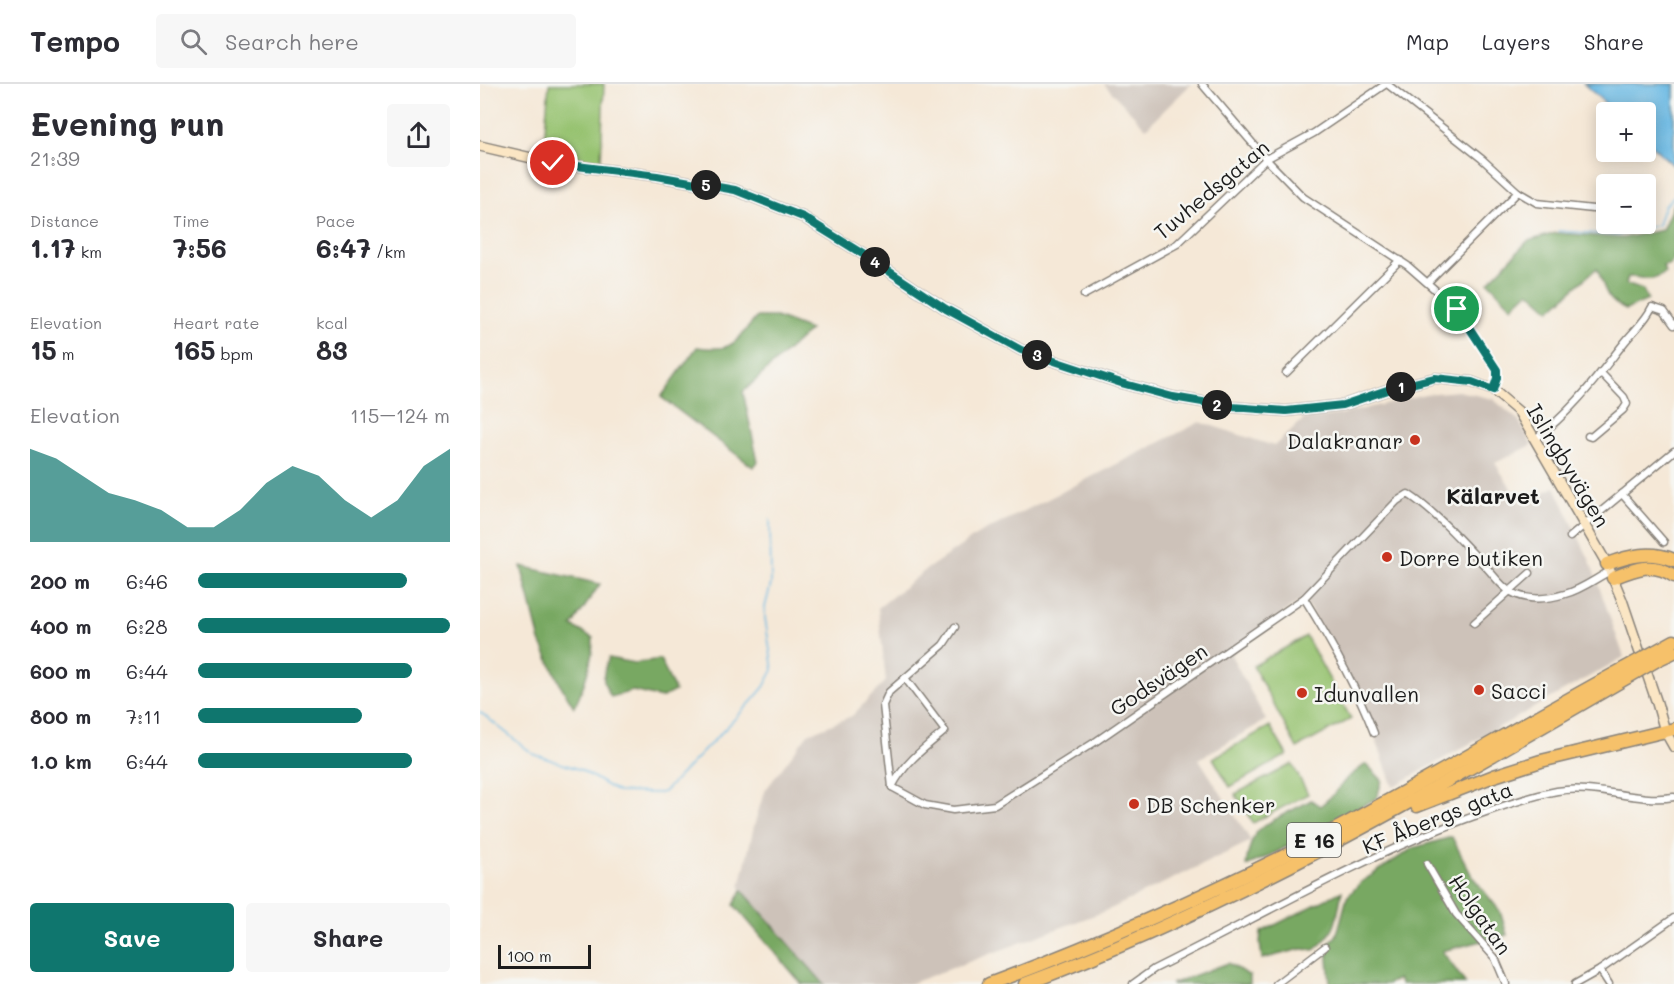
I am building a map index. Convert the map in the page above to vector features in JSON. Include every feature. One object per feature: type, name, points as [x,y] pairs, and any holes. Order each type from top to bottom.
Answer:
[{"type":"highway","points":[[1610,571],[1643,554],[1664,555],[1674,560]]},
{"type":"highway","points":[[1610,571],[1648,566],[1661,568],[1674,576]]},
{"type":"highway","name":"E 16","points":[[989,984],[1051,961],[1188,902],[1287,854],[1658,655],[1674,641]]},
{"type":"highway","name":"E 16","points":[[1658,655],[1674,652]]},
{"type":"highway","name":"E 16","points":[[1025,984],[1114,949],[1263,880],[1374,822],[1627,672]]},
{"type":"highway","points":[[1374,822],[1541,760],[1671,730]]},
{"type":"street","points":[[480,146],[553,163],[657,176],[735,190],[803,217],[946,309],[1021,350],[1121,383],[1173,397],[1232,407],[1286,411],[1343,405],[1390,389],[1435,378],[1472,382],[1493,390],[1497,370],[1457,309],[1400,260],[1303,197],[1266,159],[1202,84]]},
{"type":"street","points":[[1387,84],[1482,159],[1518,192],[1537,203],[1593,209]]},
{"type":"street","name":"Tuvhedsgatan","points":[[1084,295],[1177,244],[1266,159],[1314,133],[1387,84]]},
{"type":"street","points":[[1428,282],[1518,192]]},
{"type":"street","points":[[1286,373],[1400,260]]},
{"type":"street","points":[[1536,438],[1555,424],[1601,373],[1625,341],[1647,319],[1653,307],[1664,311],[1674,325]]},
{"type":"street","points":[[1588,436],[1609,423],[1627,404],[1624,397],[1601,373]]},
{"type":"street","name":"Islingbyvägen","points":[[1493,390],[1520,412],[1610,571],[1657,703],[1671,730],[1674,747]]},
{"type":"street","points":[[1570,537],[1674,451]]},
{"type":"street","name":"Godsvägen","points":[[892,787],[925,805],[953,810],[995,805],[1095,742],[1304,598],[1397,501],[1408,494],[1420,502],[1457,537],[1510,592]]},
{"type":"street","points":[[1622,494],[1664,542]]},
{"type":"street","points":[[1510,592],[1528,598],[1548,598],[1583,587],[1610,571]]},
{"type":"street","points":[[1474,622],[1530,573]]},
{"type":"street","points":[[1304,598],[1358,697],[1374,733]]},
{"type":"street","points":[[892,787],[883,705],[889,692],[943,645],[955,627]]},
{"type":"street","points":[[892,787],[899,773],[912,758],[945,731],[905,678]]},
{"type":"street","name":"KF Åbergs gata","points":[[1133,984],[1155,969],[1363,863],[1426,834],[1499,807],[1533,797],[1570,790],[1646,799],[1674,797]]},
{"type":"street","name":"Holgatan","points":[[1427,864],[1456,914],[1495,958],[1506,984]]},
{"type":"street","points":[[1575,984],[1600,970],[1674,918]]},
{"type":"street","points":[[1276,984],[1325,946]]},
{"type":"street","points":[[1600,970],[1609,984]]},
{"type":"shaded area","points":[[1104,84],[1191,84],[1146,128]]},
{"type":"shaded area","points":[[1458,391],[1493,399],[1519,421],[1532,445],[1495,463],[1521,503],[1555,487],[1590,561],[1624,657],[1393,787],[1367,715],[1304,598],[1254,634],[1231,655],[1266,720],[1199,759],[1251,841],[1108,910],[909,984],[825,984],[740,887],[764,792],[808,734],[852,716],[886,681],[878,608],[927,569],[977,535],[1200,422],[1274,446],[1304,419],[1343,414],[1425,394]]},
{"type":"green space","points":[[549,84],[604,84],[601,162],[543,152]]},
{"type":"green space","points":[[1674,203],[1674,258],[1671,264],[1663,266],[1665,273],[1659,277],[1650,279],[1628,277],[1626,284],[1643,290],[1648,300],[1626,310],[1610,298],[1597,268],[1550,310],[1529,291],[1512,307],[1488,282],[1528,241],[1556,233],[1623,238],[1656,234],[1656,231],[1662,230]]},
{"type":"green space","points":[[757,317],[776,317],[810,330],[743,392],[758,462],[753,467],[661,397],[697,347],[719,348],[732,344]]},
{"type":"green space","points":[[521,566],[600,584],[572,626],[593,638],[587,674],[574,707],[561,686],[540,641]]},
{"type":"green space","name":"Idunvallen","points":[[1306,636],[1351,719],[1297,748],[1253,666]]},
{"type":"green space","points":[[609,658],[635,663],[660,659],[675,691],[661,698],[633,691],[611,697],[605,686],[604,678]]},
{"type":"green space","points":[[1270,726],[1287,755],[1230,787],[1213,758]]},
{"type":"green space","points":[[1292,764],[1308,794],[1253,823],[1235,794]]},
{"type":"green space","points":[[1366,764],[1382,780],[1377,798],[1246,866],[1251,843],[1262,827],[1311,800],[1320,806],[1347,778]]},
{"type":"green space","points":[[1452,837],[1472,876],[1500,911],[1507,935],[1442,951],[1466,984],[1400,984],[1398,979],[1387,984],[1330,984],[1327,946],[1336,936],[1347,897],[1361,882],[1413,848]]},
{"type":"green space","points":[[742,890],[824,984],[802,984],[734,905]]},
{"type":"green space","points":[[1342,891],[1335,924],[1328,936],[1314,950],[1301,949],[1262,959],[1261,932]]},
{"type":"green space","points":[[1228,963],[1250,976],[1250,984],[1171,984]]},
{"type":"water","points":[[1584,84],[1674,84],[1674,166],[1656,149],[1656,102],[1604,102]]},
{"type":"waterway","points":[[1558,231],[1618,235],[1658,225],[1664,206],[1674,196]]},
{"type":"waterway","points":[[480,712],[533,754],[581,770],[618,792],[664,792],[752,701],[764,687],[773,670],[765,618],[765,607],[771,584],[770,520]]},
{"type":"place","name":"Dalakranar","points":[[1415,440]]},
{"type":"place","name":"Dorre butiken","points":[[1387,557]]},
{"type":"place","name":"Sacci","points":[[1479,690]]},
{"type":"place","name":"Idunvallen","points":[[1302,693]]},
{"type":"place","name":"DB Schenker","points":[[1134,804]]},
{"type":"district","name":"Kälarvet","points":[[1493,495]]},
{"type":"route","points":[[553,163],[657,176],[735,190],[803,217],[946,309],[1021,350],[1121,383],[1173,397],[1232,407],[1286,411],[1343,405],[1390,389],[1435,378],[1472,382],[1493,390],[1497,370],[1457,309]]}]
